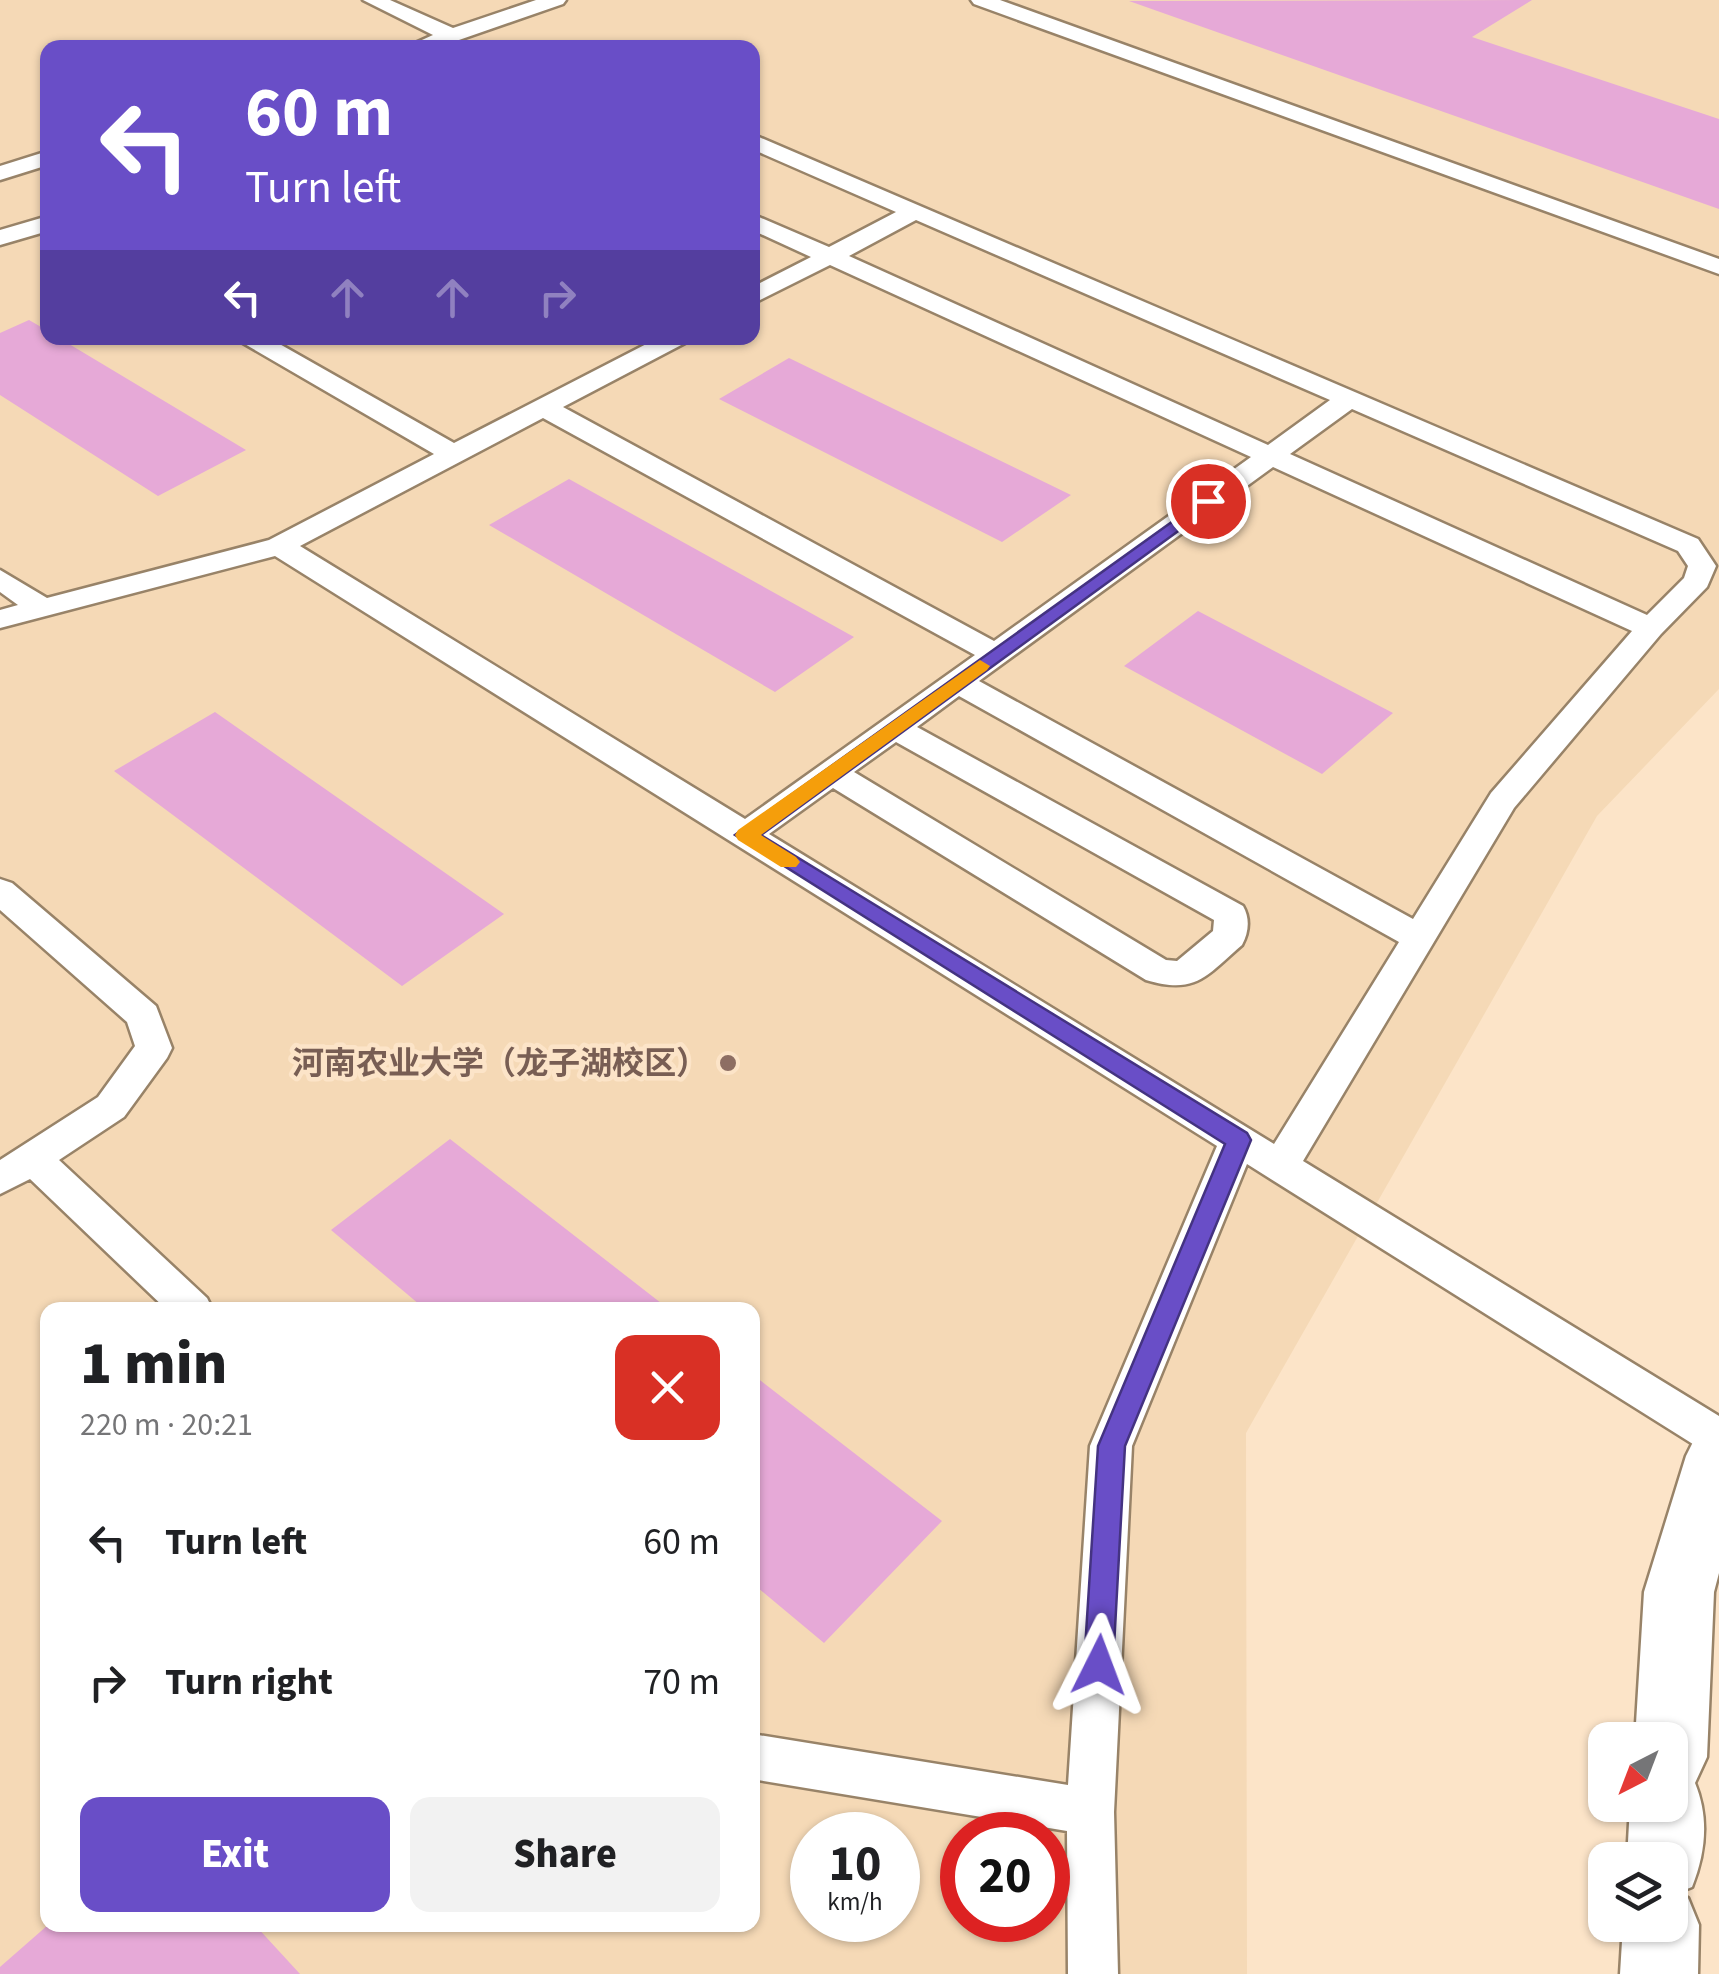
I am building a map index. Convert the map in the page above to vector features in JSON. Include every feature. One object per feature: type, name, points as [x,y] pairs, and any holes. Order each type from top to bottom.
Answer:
[{"type":"street","points":[[1672,1722],[1679,1592],[1719,1456]]},
{"type":"street","points":[[1658,1974],[1660,1942]]},
{"type":"lane","points":[[372,0],[453,36]]},
{"type":"lane","points":[[440,40],[556,0]]},
{"type":"lane","points":[[981,0],[1719,267]]},
{"type":"lane","points":[[760,145],[1688,545],[1702,566],[1697,581],[1651,628],[1502,800],[1280,1166]]},
{"type":"lane","points":[[0,172],[40,160]]},
{"type":"lane","points":[[760,293],[914,212]]},
{"type":"lane","points":[[0,238],[40,225]]},
{"type":"lane","points":[[760,225],[1651,628]]},
{"type":"lane","points":[[264,345],[453,454]]},
{"type":"lane","points":[[0,619],[279,546],[663,345]]},
{"type":"lane","points":[[746,835],[1349,399]]},
{"type":"lane","points":[[543,408],[996,654]]},
{"type":"lane","points":[[279,546],[1719,1438]]},
{"type":"lane","points":[[0,578],[42,608]]},
{"type":"lane","points":[[958,682],[1419,938]]},
{"type":"lane","points":[[832,773],[1158,971],[1184,975],[1230,936],[1231,914],[895,728]]},
{"type":"lane","points":[[0,891],[143,1015],[154,1048],[111,1107],[16,1168],[183,1302]]},
{"type":"lane","points":[[1093,1974],[1090,1812],[1111,1446],[1238,1140]]},
{"type":"lane","points":[[760,1757],[1090,1812]]},
{"type":"shaded area","name":"河南农业大学（龙子湖校区）","points":[[0,0],[1719,0],[1719,689],[1597,816],[1246,1433],[1247,1974],[0,1974]]},
{"type":"building","points":[[1532,0],[1472,37],[1719,119],[1719,209],[1129,1]]},
{"type":"building","points":[[29,320],[40,326],[40,345],[71,345],[246,450],[158,496],[0,395],[0,333]]},
{"type":"building","points":[[789,358],[1071,495],[1002,542],[719,399]]},
{"type":"building","points":[[569,479],[854,637],[775,692],[489,525]]},
{"type":"building","points":[[1198,611],[1393,713],[1322,774],[1124,666]]},
{"type":"building","points":[[215,712],[504,914],[402,986],[114,771]]},
{"type":"building","points":[[450,1139],[660,1302],[416,1302],[331,1230]]},
{"type":"building","points":[[760,1380],[942,1521],[824,1643],[760,1590]]},
{"type":"building","points":[[40,1932],[261,1932],[300,1974],[0,1974],[0,1967]]},
{"type":"slow traffic","points":[[789,862],[746,835],[980,666]]},
{"type":"place","name":"河南农业大学（龙子湖校区）","points":[[728,1063]]},
{"type":"route","points":[[1099,1665],[1111,1446],[1238,1140],[746,835],[1208,501]]}]
